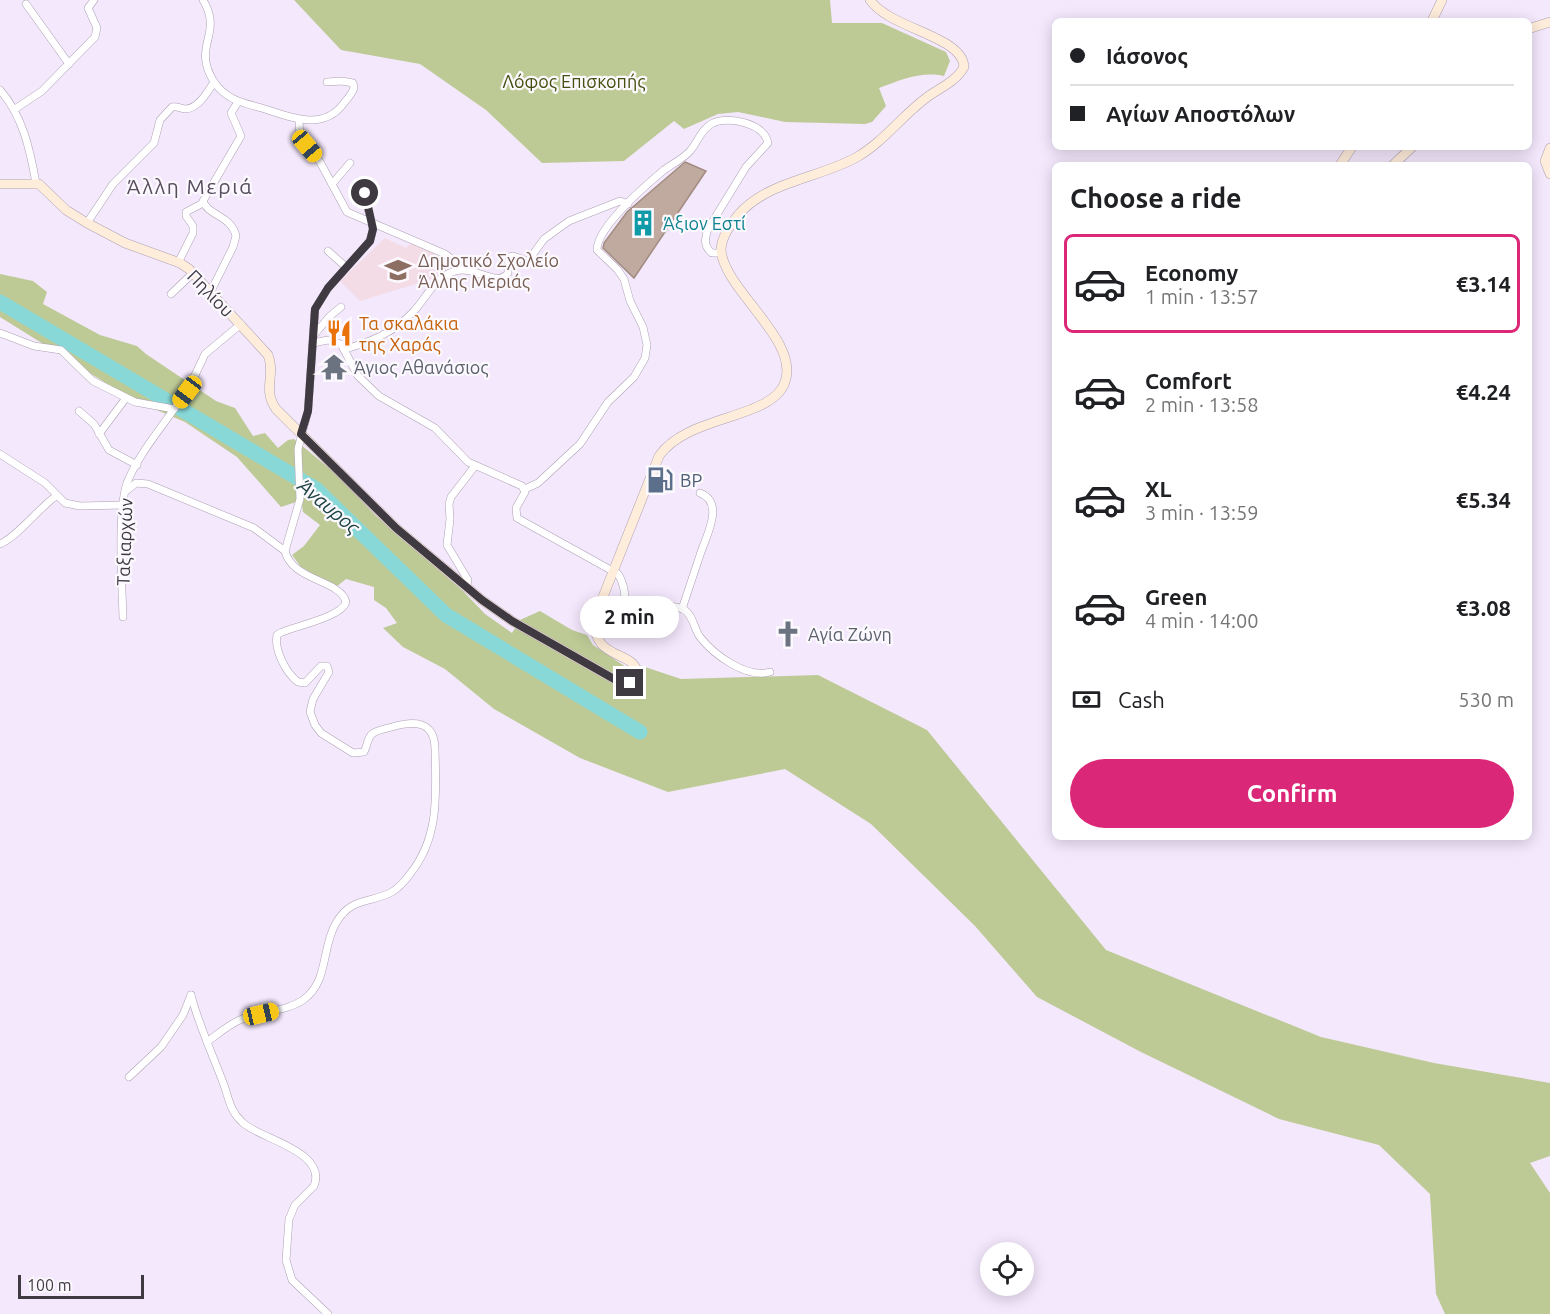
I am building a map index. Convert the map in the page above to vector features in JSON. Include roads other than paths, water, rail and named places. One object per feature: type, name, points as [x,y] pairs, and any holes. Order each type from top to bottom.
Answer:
[{"type":"main road","points":[[614,570],[662,452],[681,435],[708,422],[763,404],[778,393],[785,381],[786,362],[777,341],[730,272],[722,253],[726,233],[738,214],[751,203],[772,191],[860,156],[928,97],[954,80],[963,70],[964,60],[954,47],[887,16],[870,0]]},
{"type":"main road","points":[[1433,18],[1442,0]]},
{"type":"main road","points":[[1532,28],[1550,22]]},
{"type":"main road","points":[[1550,148],[1545,161],[1550,174]]},
{"type":"main road","points":[[1396,162],[1409,150]]},
{"type":"main road","points":[[0,184],[36,183]]},
{"type":"main road","name":"Πηλίου","points":[[36,183],[45,188],[66,210],[87,223],[125,243],[178,263],[193,273],[270,359],[268,391],[272,402],[396,528],[466,588],[490,607],[522,627],[614,679],[630,683],[638,678],[635,666],[628,659],[604,648],[595,632],[597,612],[614,570]]},
{"type":"street","points":[[15,109],[42,91],[97,33],[88,8],[94,0]]},
{"type":"street","points":[[203,0],[212,21],[205,47],[205,59],[214,82],[227,96],[238,102],[300,120],[322,119],[334,115],[352,93],[354,85],[351,82],[327,82]]},
{"type":"street","points":[[26,4],[69,64]]},
{"type":"street","points":[[87,223],[113,184],[154,143],[164,114],[172,107],[187,109],[195,105],[207,94],[214,82]]},
{"type":"street","points":[[0,90],[15,109],[25,135],[36,183]]},
{"type":"street","points":[[178,263],[194,232],[186,212],[203,203],[241,136],[231,115],[232,109],[238,102]]},
{"type":"street","points":[[300,120],[300,137],[320,162],[347,212],[445,254],[464,268],[495,279],[503,278],[508,273],[509,257],[513,256],[528,261],[544,239],[569,221],[620,201],[628,204]]},
{"type":"street","points":[[722,253],[715,254],[709,250],[705,241],[706,234],[746,167],[768,143],[764,134],[749,125],[731,120],[711,124],[689,153],[664,171],[628,204],[602,235],[597,247],[624,279],[630,301],[643,327],[647,345],[645,358],[631,381],[610,399],[599,413],[580,444],[535,485],[525,489],[515,510],[517,518],[614,570],[625,586],[626,625],[630,633],[640,634],[647,619],[659,606],[682,609],[689,615],[701,638],[715,652],[756,674],[770,672]]},
{"type":"street","points":[[332,184],[350,163]]},
{"type":"street","points":[[207,1042],[241,1019],[283,1009],[300,1002],[312,993],[318,985],[335,925],[342,915],[354,905],[370,897],[392,892],[402,884],[425,852],[434,824],[436,799],[434,735],[428,729],[412,723],[380,730],[369,738],[364,752],[356,754],[321,734],[310,712],[313,699],[328,669],[322,665],[309,680],[298,682],[287,670],[277,649],[276,638],[284,631],[336,614],[345,607],[346,602],[342,593],[301,572],[287,558],[285,551],[301,490],[298,457],[301,434],[308,411],[314,316],[317,304],[346,267],[369,244],[373,235],[365,197],[367,183]]},
{"type":"street","points":[[203,203],[228,221],[236,236],[233,247],[211,291]]},
{"type":"street","points":[[328,251],[346,267]]},
{"type":"street","points":[[345,349],[370,342],[387,333],[411,315],[442,277],[464,268]]},
{"type":"street","points":[[171,294],[193,273]]},
{"type":"street","points":[[313,339],[330,316],[341,308]]},
{"type":"street","name":"Ταξιαρχών","points":[[123,617],[124,494],[136,465],[187,392],[205,354],[241,324]]},
{"type":"street","points":[[0,333],[34,346],[61,350],[93,381],[126,398],[144,404],[175,408]]},
{"type":"street","points":[[313,339],[339,342],[345,349],[355,371],[372,391],[385,401],[435,428],[461,457],[476,466],[520,484],[525,489]]},
{"type":"street","points":[[99,434],[126,398]]},
{"type":"street","points":[[79,411],[92,423],[109,450],[136,465]]},
{"type":"street","points":[[0,454],[45,483],[65,503],[75,506],[123,505]]},
{"type":"street","points":[[466,588],[468,580],[447,545],[449,504],[451,497],[476,466]]},
{"type":"street","points":[[124,494],[134,484],[147,484],[254,528],[285,551]]},
{"type":"street","points":[[682,609],[712,519],[711,503],[708,497],[700,493]]},
{"type":"street","points":[[0,544],[12,538],[31,516],[56,496]]},
{"type":"street","points":[[129,1077],[161,1047],[183,1014],[191,995],[230,1107],[235,1115],[252,1130],[300,1153],[314,1171],[314,1186],[295,1205],[289,1219],[286,1260],[292,1280],[328,1314]]},
{"type":"waterway","name":"Άναυρος","points":[[0,302],[316,489],[446,615],[640,732]]},
{"type":"place","name":"Άξιον Εστί","points":[[643,223]]},
{"type":"place","name":"Δημοτικό Σχολείο Άλλης Μεριάς","points":[[398,270]]},
{"type":"place","name":"Τα σκαλάκια της Χαράς","points":[[339,333]]},
{"type":"place","name":"Άγιος Αθανάσιος","points":[[334,367]]},
{"type":"place","name":"BP","points":[[660,480]]},
{"type":"place","name":"Αγία Ζώνη","points":[[788,634]]},
{"type":"district","name":"Άλλη Μεριά","points":[[190,186]]},
{"type":"park label","name":"Λόφος Επισκοπής","points":[[574,81]]}]
